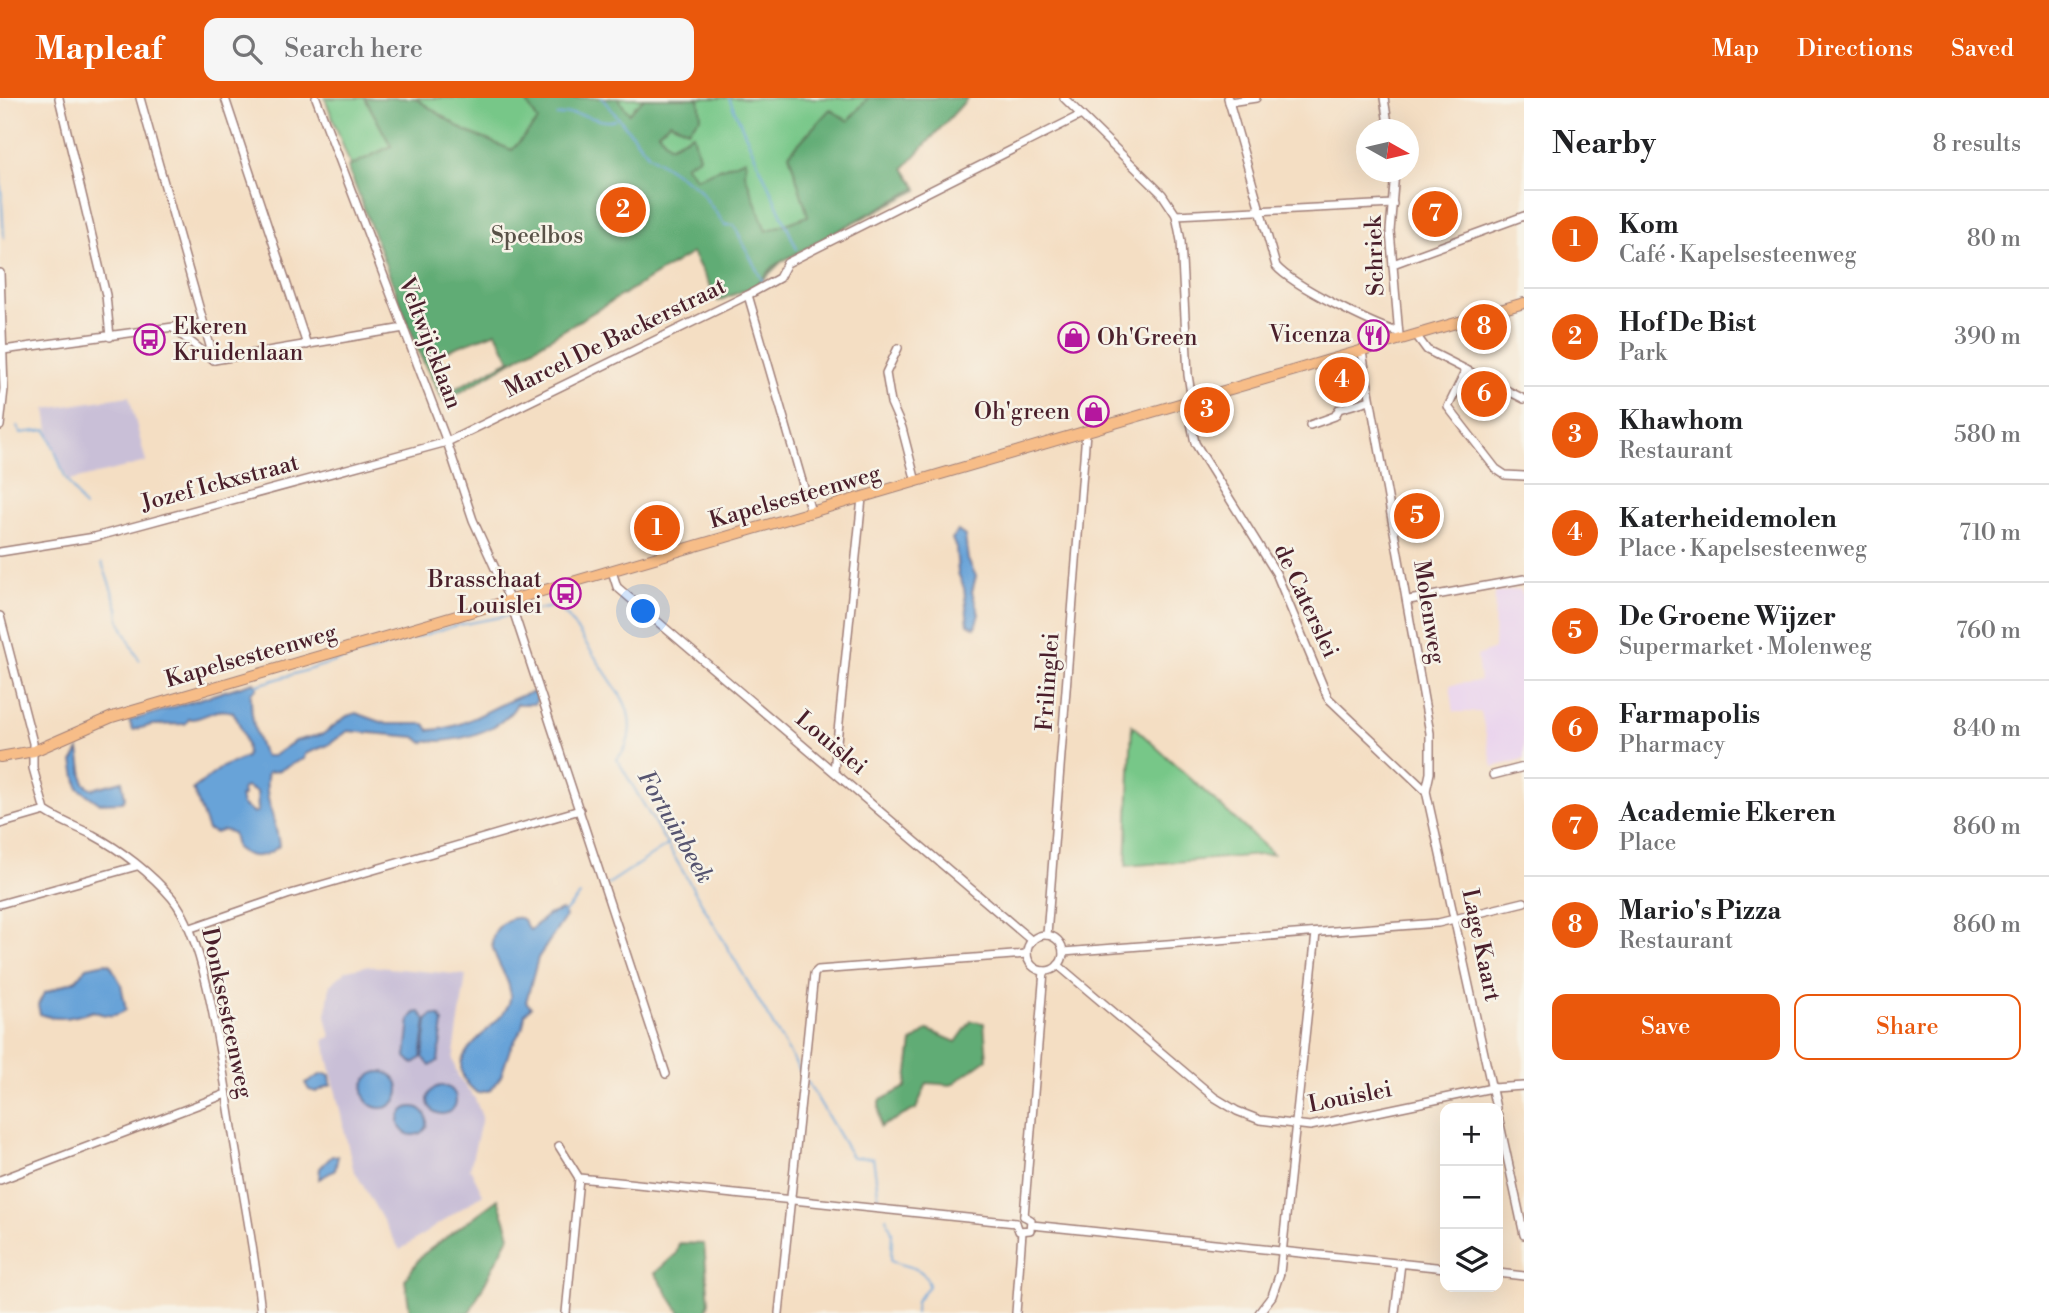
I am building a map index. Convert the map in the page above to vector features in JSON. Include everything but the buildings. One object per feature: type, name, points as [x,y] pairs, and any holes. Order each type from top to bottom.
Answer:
[{"type":"main road","name":"Kapelsesteenweg","points":[[0,757],[34,751],[96,722],[1362,352],[1399,336],[1416,335],[1524,303]]},
{"type":"street","points":[[59,98],[106,295],[110,337]]},
{"type":"street","points":[[140,98],[214,360]]},
{"type":"street","points":[[225,98],[307,345]]},
{"type":"street","name":"Veltwijcklaan","points":[[316,98],[447,442],[473,520],[510,601],[666,1073]]},
{"type":"street","points":[[1064,98],[1162,194],[1176,215],[1393,204]]},
{"type":"street","points":[[1256,98],[1228,100],[1258,212],[1276,266],[1282,273],[1399,336]]},
{"type":"street","points":[[1384,98],[1387,119]]},
{"type":"street","points":[[748,295],[779,278],[787,263],[1081,116]]},
{"type":"street","name":"Schriek","points":[[1394,182],[1390,231],[1399,336]]},
{"type":"street","name":"de Caterslei","points":[[1176,215],[1181,241],[1188,374],[1195,443],[1276,573],[1328,698],[1426,791]]},
{"type":"street","points":[[1393,264],[1524,216]]},
{"type":"street","points":[[0,273],[3,350],[0,426]]},
{"type":"street","name":"Marcel De Backerstraat","points":[[447,442],[748,295],[811,512]]},
{"type":"street","points":[[3,350],[203,323]]},
{"type":"street","points":[[174,329],[214,360],[404,328]]},
{"type":"street","points":[[1416,335],[1427,350],[1524,400]]},
{"type":"street","points":[[898,348],[886,373],[891,403],[902,428],[916,482]]},
{"type":"street","name":"Molenweg","points":[[1362,352],[1409,600],[1430,733],[1430,773],[1426,791]]},
{"type":"street","points":[[1466,370],[1448,407],[1496,469],[1505,475],[1524,476]]},
{"type":"street","points":[[1310,425],[1335,416],[1339,409],[1370,400]]},
{"type":"street","name":"Frilinglei","points":[[1047,935],[1086,432]]},
{"type":"street","name":"Jozef Ickxstraat","points":[[0,552],[95,537],[447,442]]},
{"type":"street","points":[[834,771],[862,498]]},
{"type":"street","name":"Louislei","points":[[612,571],[617,587],[1032,941]]},
{"type":"street","points":[[1409,600],[1524,579]]},
{"type":"street","points":[[0,617],[34,751],[33,768],[45,811],[0,824]]},
{"type":"street","points":[[1493,775],[1524,767]]},
{"type":"street","name":"Lage Kaart","points":[[1426,791],[1495,1103]]},
{"type":"street","points":[[191,928],[287,895],[580,810]]},
{"type":"street","name":"Donksesteenweg","points":[[45,811],[110,844],[174,900],[191,928],[201,961],[226,1094],[257,1266],[261,1313]]},
{"type":"street","points":[[0,904],[137,866]]},
{"type":"street","points":[[1063,952],[1316,933],[1456,919],[1524,902]]},
{"type":"street","points":[[1259,1313],[1278,1283],[1283,1251],[1316,933]]},
{"type":"street","points":[[1047,935],[1058,941],[1063,952],[1058,965],[1044,971],[1032,966],[1027,954],[1032,941],[1047,935]]},
{"type":"street","points":[[779,1313],[814,974],[818,970],[1027,954]]},
{"type":"street","name":"Louislei","points":[[1058,965],[1226,1105],[1260,1120],[1310,1126],[1492,1088],[1524,1086]]},
{"type":"street","points":[[579,1178],[1016,1223],[1024,1216],[1044,971]]},
{"type":"street","points":[[0,1180],[226,1094]]},
{"type":"street","points":[[1503,1138],[1524,1235]]},
{"type":"street","points":[[559,1146],[579,1178],[566,1313]]},
{"type":"street","points":[[1022,1232],[1028,1231],[1032,1226],[1031,1220],[1024,1216]]},
{"type":"street","points":[[1016,1223],[1022,1232],[1016,1313]]},
{"type":"street","points":[[1032,1226],[1440,1267]]},
{"type":"street","points":[[1395,1313],[1401,1263]]},
{"type":"street","points":[[1503,1274],[1524,1276]]},
{"type":"shaded area","points":[[129,396],[146,462],[69,481],[51,443],[46,409]]},
{"type":"shaded area","points":[[1520,589],[1524,599],[1524,759],[1493,767],[1481,712],[1454,712],[1450,685],[1480,681],[1477,656],[1494,649],[1495,593]]},
{"type":"shaded area","points":[[366,966],[466,975],[453,1060],[458,1076],[475,1099],[482,1117],[470,1168],[483,1194],[400,1250],[353,1168],[324,1040],[331,1037],[326,1016],[330,985],[347,970]]},
{"type":"green space","name":"Speelbos","points":[[325,98],[880,98],[854,125],[918,190],[787,256],[759,284],[728,230],[382,249]]},
{"type":"green space","name":"Speelbos","points":[[365,98],[415,98],[465,131],[512,150],[538,121],[524,98],[617,98],[629,113],[644,98],[699,98],[701,117],[688,130],[670,122],[658,132],[670,146],[693,134],[699,157],[685,165],[696,178],[746,159],[745,174],[766,231],[808,216],[789,154],[830,109],[848,121],[868,98],[968,98],[904,168],[917,188],[775,265],[755,286],[718,301],[692,253],[444,402],[421,357],[348,167],[391,146]],"holes":[[[496,332],[510,360],[449,392],[431,354],[441,353]]]},
{"type":"green space","points":[[1132,725],[1273,854],[1126,866]]},
{"type":"green space","points":[[971,1021],[984,1023],[987,1059],[951,1085],[927,1083],[916,1109],[880,1127],[879,1101],[906,1087],[912,1042],[928,1030],[956,1042]]},
{"type":"green space","points":[[498,1199],[510,1235],[469,1313],[410,1313],[405,1280],[421,1256]]},
{"type":"green space","points":[[679,1243],[704,1244],[709,1302],[706,1313],[680,1313],[655,1273],[676,1254]]},
{"type":"water","points":[[958,531],[965,536],[968,560],[976,576],[972,592],[979,614],[975,628],[968,624],[964,588],[958,573],[956,548],[952,539]]},
{"type":"water","points":[[254,682],[257,688],[251,693],[251,701],[256,733],[265,756],[273,756],[295,741],[323,734],[347,716],[356,713],[387,724],[425,724],[429,730],[457,725],[534,692],[537,700],[534,704],[517,704],[511,713],[494,726],[473,735],[450,740],[424,743],[415,737],[348,731],[328,745],[305,754],[304,759],[268,772],[268,799],[279,846],[258,856],[236,848],[233,833],[208,830],[193,789],[222,767],[246,757],[245,740],[233,712],[219,711],[189,719],[185,724],[152,725],[133,730],[129,721]],"holes":[[[246,787],[257,792],[258,811],[254,813],[242,805],[240,796],[243,796],[242,789]]]},
{"type":"water","points":[[79,750],[84,783],[92,789],[122,781],[125,797],[122,802],[99,803],[78,788],[73,761]]},
{"type":"water","points":[[562,910],[566,916],[538,958],[526,1002],[531,1007],[525,1014],[523,1027],[510,1049],[501,1076],[491,1090],[477,1093],[465,1080],[461,1068],[464,1056],[503,1014],[509,1003],[508,982],[493,950],[492,940],[496,930],[506,921],[518,918],[524,920],[530,930],[548,915]]},
{"type":"water","points":[[110,964],[121,984],[126,1010],[113,1015],[93,1011],[60,1018],[40,1014],[38,1005],[44,993],[76,980],[87,967]]},
{"type":"water","points":[[420,1012],[426,1020],[421,1058],[413,1064],[406,1057],[410,1019]]},
{"type":"water","points":[[432,1015],[440,1016],[443,1023],[438,1061],[430,1066],[423,1057],[427,1021]]},
{"type":"water","points":[[381,1072],[394,1077],[399,1090],[394,1103],[381,1108],[368,1103],[363,1090],[368,1077]]},
{"type":"water","points":[[322,1074],[330,1075],[331,1085],[316,1092],[309,1090],[305,1083]]},
{"type":"water","points":[[442,1086],[452,1090],[456,1100],[452,1110],[442,1114],[432,1110],[428,1100],[432,1090]]},
{"type":"water","points":[[413,1107],[423,1111],[427,1121],[423,1131],[413,1135],[403,1131],[399,1121],[403,1111]]},
{"type":"water","points":[[332,1156],[338,1156],[335,1170],[319,1179],[320,1168]]},
{"type":"waterway","points":[[602,98],[649,155],[698,188],[725,225],[734,225],[763,282]]},
{"type":"waterway","points":[[729,98],[797,249]]},
{"type":"waterway","points":[[566,114],[605,121],[615,120]]},
{"type":"waterway","points":[[557,116],[564,115]]},
{"type":"waterway","name":"Fortuinbeek","points":[[0,170],[4,238]]},
{"type":"waterway","name":"Fortuinbeek","points":[[17,426],[20,433],[47,430],[65,477],[84,507]]},
{"type":"waterway","name":"Fortuinbeek","points":[[102,563],[118,608],[119,620],[139,660]]},
{"type":"waterway","name":"Fortuinbeek","points":[[517,614],[557,606],[569,618],[621,696],[628,712],[630,729],[623,752],[617,759],[800,1071]]},
{"type":"waterway","name":"Fortuinbeek","points":[[254,686],[454,626],[511,615]]},
{"type":"waterway","points":[[608,884],[666,846]]},
{"type":"waterway","points":[[564,913],[580,895]]},
{"type":"waterway","points":[[807,1081],[852,1157],[873,1158],[879,1199]]},
{"type":"waterway","points":[[886,1217],[892,1232],[891,1261],[920,1271],[927,1279],[929,1286],[916,1301],[915,1313]]},
{"type":"place","name":"Hof De Bist","points":[[623,210]]},
{"type":"place","name":"Academie Ekeren","points":[[1435,214]]},
{"type":"place","name":"Mario's Pizza","points":[[1484,327]]},
{"type":"place","name":"Vicenza","points":[[1374,335]]},
{"type":"place","name":"Oh'Green","points":[[1074,338]]},
{"type":"place","name":"Ekeren Kruidenlaan","points":[[150,340]]},
{"type":"place","name":"Katerheidemolen","points":[[1342,380]]},
{"type":"place","name":"Farmapolis","points":[[1484,394]]},
{"type":"place","name":"Khawhom","points":[[1207,410]]},
{"type":"place","name":"Oh'green","points":[[1093,412]]},
{"type":"place","name":"De Groene Wijzer","points":[[1417,516]]},
{"type":"place","name":"Kom","points":[[657,528]]},
{"type":"place","name":"Brasschaat Louislei","points":[[565,593]]}]
